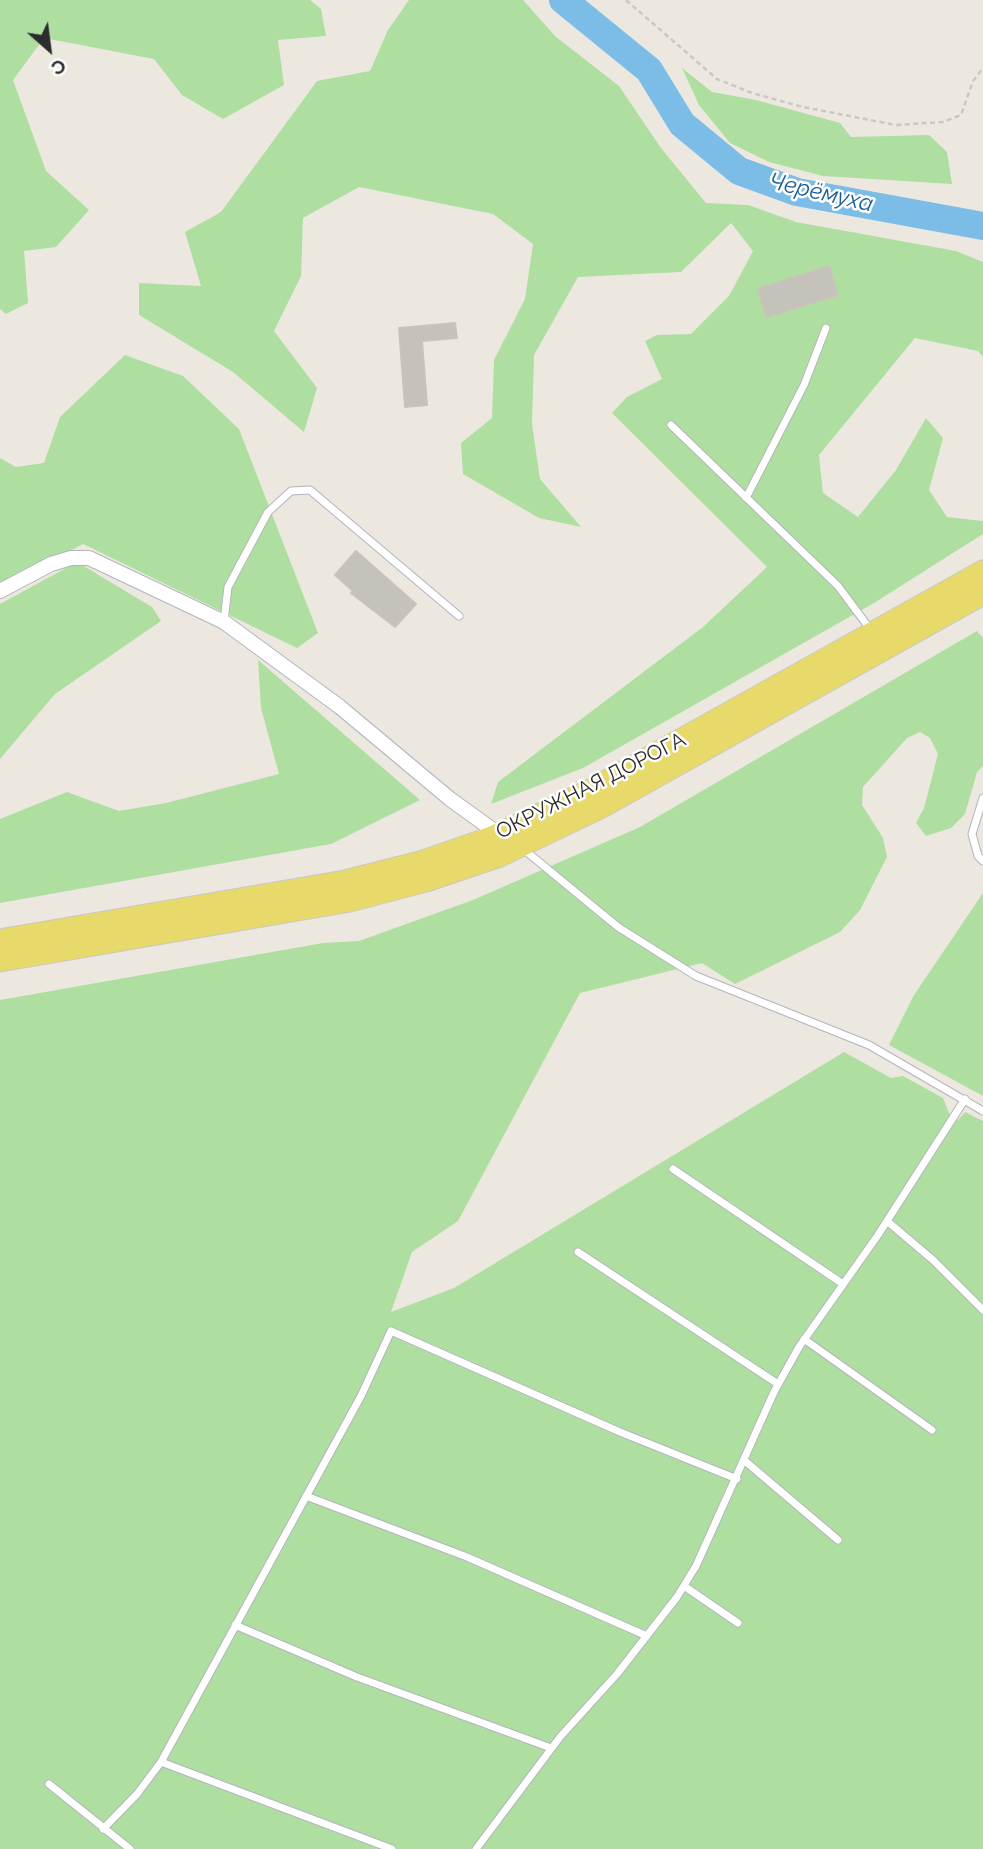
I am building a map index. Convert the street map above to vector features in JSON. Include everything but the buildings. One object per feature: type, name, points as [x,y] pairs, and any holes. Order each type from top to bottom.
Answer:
[{"type":"main road","name":"ОКРУЖНАЯ ДОРОГА","points":[[0,940],[345,881],[420,862],[498,835],[592,789],[983,571]]},
{"type":"main road","name":"ОКРУЖНАЯ ДОРОГА","points":[[0,961],[350,901],[450,874],[520,847],[602,807],[983,594]]},
{"type":"street","points":[[0,591],[51,564],[71,558],[89,558],[224,622],[340,706],[450,799],[498,835],[520,847]]},
{"type":"lane","points":[[746,498],[804,385],[826,328]]},
{"type":"lane","points":[[671,425],[838,586],[873,633]]},
{"type":"lane","points":[[224,622],[228,587],[268,512],[290,491],[310,490],[459,616]]},
{"type":"lane","points":[[983,798],[972,834],[978,856],[983,861]]},
{"type":"lane","points":[[520,847],[618,927],[696,976],[869,1045],[982,1109]]},
{"type":"lane","points":[[476,1849],[551,1748],[647,1636],[684,1586],[737,1479],[778,1384],[804,1339],[887,1221],[965,1099]]},
{"type":"lane","points":[[673,1169],[844,1284]]},
{"type":"lane","points":[[887,1221],[933,1260],[983,1310]]},
{"type":"lane","points":[[578,1252],[778,1384]]},
{"type":"lane","points":[[103,1829],[137,1794],[161,1762],[361,1396],[391,1331],[620,1432],[737,1479]]},
{"type":"lane","points":[[804,1339],[932,1430]]},
{"type":"lane","points":[[744,1461],[838,1540]]},
{"type":"lane","points":[[306,1496],[467,1557],[647,1636]]},
{"type":"lane","points":[[684,1586],[738,1623]]},
{"type":"lane","points":[[235,1625],[357,1676],[551,1748]]},
{"type":"lane","points":[[161,1762],[392,1849]]},
{"type":"lane","points":[[48,1784],[130,1849]]},
{"type":"path","points":[[626,0],[717,79],[752,93],[803,107],[896,125],[943,122],[961,115],[973,82],[983,68]]},
{"type":"green space","points":[[0,0],[310,0],[321,9],[326,36],[278,40],[284,85],[223,119],[182,95],[154,59],[44,38],[13,80],[46,171],[89,210],[56,247],[24,251],[28,303],[6,314],[0,309]]},
{"type":"green space","points":[[409,0],[523,0],[555,36],[619,86],[661,148],[706,203],[748,205],[796,222],[956,251],[983,262],[983,357],[978,351],[915,338],[819,455],[823,493],[858,517],[896,470],[926,418],[943,438],[929,490],[947,517],[983,521],[983,534],[874,603],[583,768],[491,804],[498,782],[703,627],[767,567],[612,413],[627,397],[662,379],[645,341],[657,335],[691,334],[729,296],[753,251],[731,223],[681,272],[578,277],[534,355],[532,424],[540,479],[581,527],[539,518],[463,474],[461,443],[492,418],[494,360],[525,299],[533,244],[493,214],[359,187],[303,218],[301,276],[274,331],[317,388],[304,432],[233,372],[139,315],[139,283],[201,286],[185,232],[221,212],[317,81],[370,71],[388,30]]},
{"type":"green space","points":[[682,68],[712,92],[756,100],[840,123],[851,137],[929,135],[947,152],[952,184],[823,176],[769,162],[730,143],[699,105]]},
{"type":"green space","points":[[125,355],[183,376],[239,429],[318,633],[297,648],[83,544],[0,589],[0,458],[16,467],[44,463],[60,417]]},
{"type":"green space","points":[[77,562],[152,607],[161,621],[55,694],[0,759],[0,604]]},
{"type":"green space","points":[[977,631],[983,638],[983,766],[977,772],[965,814],[951,828],[926,836],[916,823],[924,808],[938,754],[930,738],[920,732],[907,738],[863,787],[862,805],[883,838],[887,857],[860,910],[840,932],[735,984],[702,963],[580,993],[458,1221],[412,1252],[391,1312],[454,1288],[844,1052],[891,1078],[903,1076],[943,1098],[949,1113],[958,1120],[965,1112],[983,1121],[983,1849],[0,1849],[0,1000],[323,943],[359,941],[473,900],[640,827]]},
{"type":"green space","points":[[258,660],[420,800],[331,844],[0,903],[0,819],[67,792],[119,811],[166,803],[279,774],[261,708]]},
{"type":"green space","points":[[983,893],[983,1096],[889,1045],[914,995]]},
{"type":"waterway","name":"Черёмуха","points":[[563,0],[649,70],[682,124],[739,171],[797,192],[983,226]]}]
